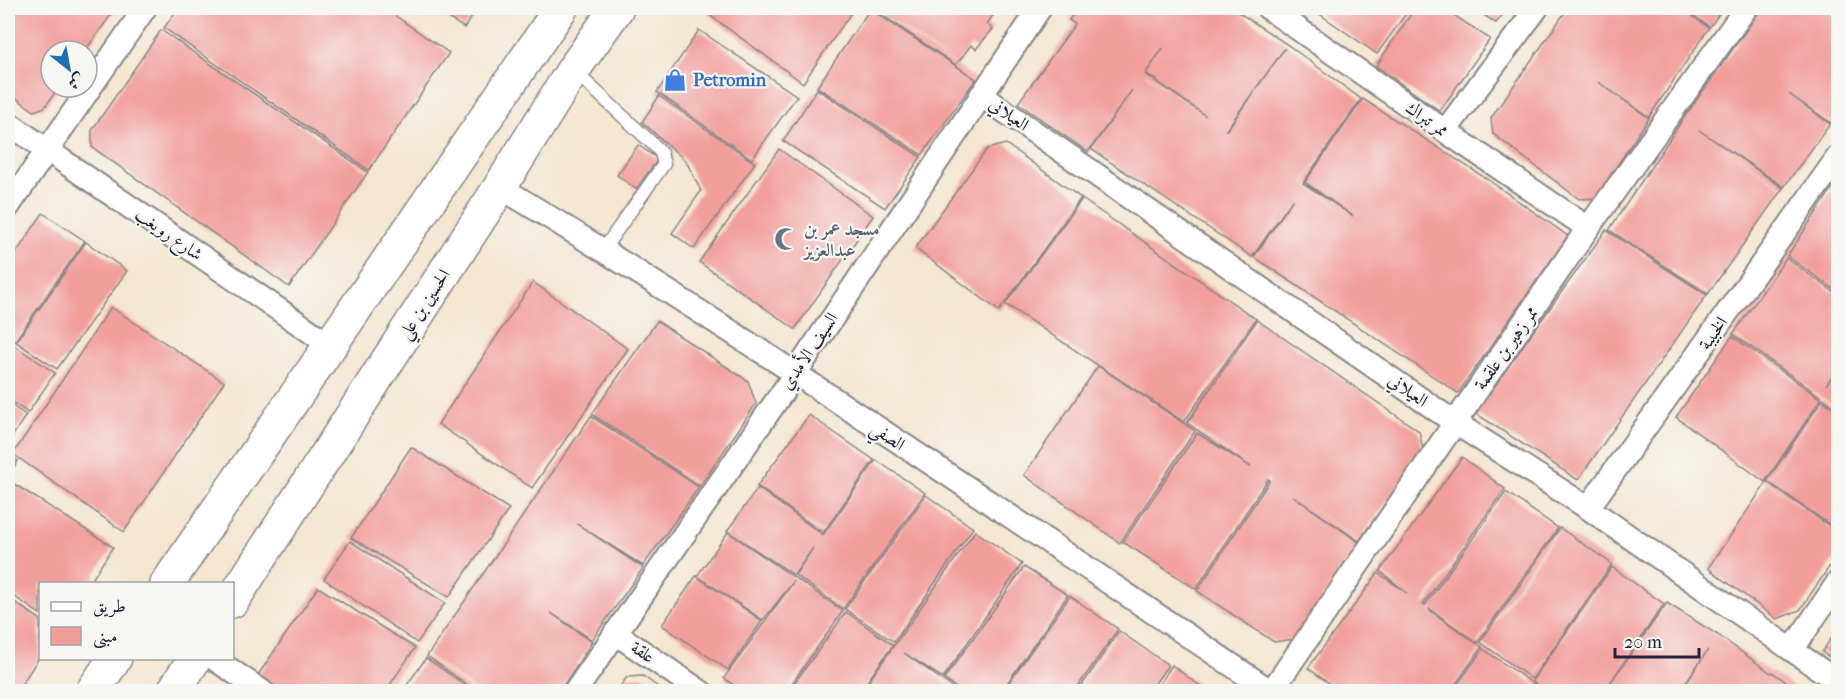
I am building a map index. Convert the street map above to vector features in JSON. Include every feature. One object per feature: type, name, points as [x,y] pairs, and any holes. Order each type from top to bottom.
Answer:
[{"type":"street","points":[[8,207],[145,8]]},
{"type":"street","points":[[167,582],[561,8]]},
{"type":"street","name":"الحسين بن علي","points":[[234,598],[573,70],[617,8]]},
{"type":"street","name":"السيف الأمدي","points":[[575,692],[795,374],[1040,8]]},
{"type":"street","name":"ممر تبراك","points":[[1268,8],[1588,228]]},
{"type":"street","points":[[1445,131],[1537,8]]},
{"type":"street","name":"ممر زهير بن علقمة","points":[[1271,691],[1588,228],[1746,8]]},
{"type":"street","name":"العيلاني","points":[[981,95],[1454,422],[1588,508],[1839,682]]},
{"type":"street","name":"شارع رويغب","points":[[8,123],[330,345]]},
{"type":"street","name":"الخبيبة","points":[[1588,508],[1839,157]]},
{"type":"street","name":"الصفي","points":[[500,187],[603,250],[795,374],[1271,691]]},
{"type":"street","points":[[1792,650],[1839,582]]},
{"type":"street","name":"علقة","points":[[615,633],[701,692]]},
{"type":"street","points":[[92,692],[114,660]]},
{"type":"street","points":[[173,692],[194,660]]},
{"type":"street","points":[[216,660],[263,692]]},
{"type":"lane","points":[[573,70],[655,146],[661,153],[664,164],[603,250]]},
{"type":"building","points":[[8,8],[116,8],[94,39],[39,39],[39,99],[51,99],[45,107],[34,111],[8,92]]},
{"type":"building","points":[[178,8],[384,8],[449,53],[369,170],[164,28]]},
{"type":"building","points":[[432,8],[478,8],[464,28]]},
{"type":"building","points":[[713,8],[843,8],[851,13],[803,83],[708,14]]},
{"type":"building","points":[[872,8],[998,8],[987,24],[993,29],[976,49],[971,45],[956,65]]},
{"type":"building","points":[[1078,8],[1232,8],[1288,45],[1361,99],[1303,183],[1353,216],[1305,182],[1363,99],[1487,179],[1568,236],[1458,393],[1254,257],[1293,199],[1252,257],[1091,149],[1132,90],[1088,152],[1018,103],[1075,24],[1069,20]],"holes":[[[1163,48],[1146,73],[1206,116],[1145,74]],[[1285,48],[1227,130],[1226,130]]]},
{"type":"building","points":[[1311,8],[1410,8],[1377,54]]},
{"type":"building","points":[[1415,8],[1443,8],[1490,39],[1440,111],[1376,66]]},
{"type":"building","points":[[1473,8],[1508,8],[1496,23]]},
{"type":"building","points":[[1568,8],[1681,8],[1709,28],[1649,117],[1598,82],[1649,118],[1595,198],[1579,199],[1493,134],[1491,118]]},
{"type":"building","points":[[1683,8],[1723,8],[1710,27]]},
{"type":"building","points":[[1762,8],[1838,9],[1838,112],[1831,123],[1789,94],[1830,124],[1784,187],[1699,130],[1783,188],[1708,294],[1609,230],[1683,119]]},
{"type":"building","points":[[870,9],[976,79],[922,155],[817,87]]},
{"type":"building","points":[[161,30],[368,172],[289,287],[92,147],[92,130]]},
{"type":"building","points":[[699,30],[797,96],[752,159],[657,92]]},
{"type":"building","points":[[817,89],[921,157],[885,208],[783,141]]},
{"type":"building","points":[[659,96],[755,163],[694,249],[672,233],[701,191],[686,161],[642,122]]},
{"type":"building","points":[[1006,144],[1081,198],[999,311],[915,248],[987,149]]},
{"type":"building","points":[[638,145],[658,159],[636,189],[617,175]]},
{"type":"building","name":"مسجد عمر بن عبدالعزيز","points":[[779,149],[873,216],[795,329],[699,262]]},
{"type":"building","points":[[1834,186],[1838,189],[1838,292],[1787,256]]},
{"type":"building","points":[[1082,199],[1256,319],[1184,422],[1005,304]]},
{"type":"building","points":[[43,213],[85,241],[15,341],[8,336],[8,265]]},
{"type":"building","points":[[1606,230],[1707,295],[1578,480],[1475,413]]},
{"type":"building","points":[[86,242],[127,271],[57,369],[16,342]]},
{"type":"building","points":[[1786,258],[1838,295],[1838,368],[1826,385],[1838,369],[1838,409],[1733,334]]},
{"type":"building","points":[[533,282],[628,349],[532,488],[438,424]]},
{"type":"building","points":[[111,307],[224,382],[124,532],[13,454]]},
{"type":"building","points":[[1257,320],[1419,431],[1423,450],[1359,541],[1293,496],[1360,543],[1295,639],[1274,642],[1197,591],[1270,480],[1268,479],[1196,589],[1123,542],[1197,433],[1251,467],[1187,423]]},
{"type":"building","points":[[657,321],[748,381],[756,404],[700,486],[592,414]]},
{"type":"building","points":[[1732,336],[1821,399],[1765,482],[1676,417]]},
{"type":"building","points":[[8,341],[55,373],[28,413],[8,399]]},
{"type":"building","points":[[1098,366],[1195,431],[1120,543],[1024,475]]},
{"type":"building","points":[[1822,400],[1838,411],[1838,530],[1767,481]]},
{"type":"building","points":[[8,403],[26,415],[8,443]]},
{"type":"building","points":[[809,415],[874,460],[823,533],[757,486]]},
{"type":"building","points":[[591,416],[699,487],[643,566],[577,524],[643,568],[592,640],[551,613],[592,642],[559,692],[478,692],[427,656]]},
{"type":"building","points":[[411,447],[509,509],[449,597],[351,538]]},
{"type":"building","points":[[8,455],[18,461],[8,477]]},
{"type":"building","points":[[1462,457],[1505,489],[1423,604],[1425,605],[1506,492],[1558,528],[1477,643],[1429,610],[1482,647],[1450,692],[1341,692],[1308,668],[1378,573],[1407,593],[1380,571]]},
{"type":"building","points":[[876,460],[925,493],[843,609],[795,575],[813,548],[794,575],[727,531],[758,488],[823,535]]},
{"type":"building","points":[[8,480],[113,547],[90,582],[39,582],[39,613],[8,592]]},
{"type":"building","points":[[1767,482],[1838,532],[1838,554],[1800,610],[1777,619],[1708,568]]},
{"type":"building","points":[[926,495],[973,528],[894,642],[845,609]]},
{"type":"building","points":[[1560,528],[1612,564],[1532,679],[1480,642]]},
{"type":"building","points":[[975,531],[1022,564],[943,678],[904,653],[959,692],[861,692]]},
{"type":"building","points":[[728,532],[843,611],[786,692],[743,692],[724,678],[794,581],[763,620],[697,576]]},
{"type":"building","points":[[350,541],[445,603],[417,643],[324,579]]},
{"type":"building","points":[[1024,567],[1068,595],[1001,692],[962,692],[944,679]]},
{"type":"building","points":[[1612,567],[1664,604],[1605,690],[1667,603],[1800,692],[1680,692],[1708,650],[1679,692],[1546,692],[1532,681]]},
{"type":"building","points":[[696,576],[762,621],[728,670],[662,625]]},
{"type":"building","points":[[318,587],[415,648],[385,692],[278,692],[256,678]]},
{"type":"building","points":[[1070,596],[1118,629],[1074,692],[1002,692]]},
{"type":"building","points":[[8,598],[39,618],[39,658],[17,692],[8,692]]},
{"type":"building","points":[[846,612],[893,645],[860,692],[788,692]]},
{"type":"building","points":[[1838,628],[1838,663],[1822,652]]},
{"type":"building","points":[[1119,631],[1168,665],[1149,692],[1077,692]]},
{"type":"building","points":[[1483,649],[1535,685],[1530,692],[1452,692]]},
{"type":"building","points":[[426,658],[475,692],[402,692]]},
{"type":"building","points":[[1172,665],[1208,692],[1154,692]]},
{"type":"building","points":[[643,676],[665,692],[616,692],[627,677]]},
{"type":"place","name":"Petromin","points":[[675,80]]},
{"type":"place","name":"مسجد عمر بن عبدالعزيز","points":[[786,239]]}]
